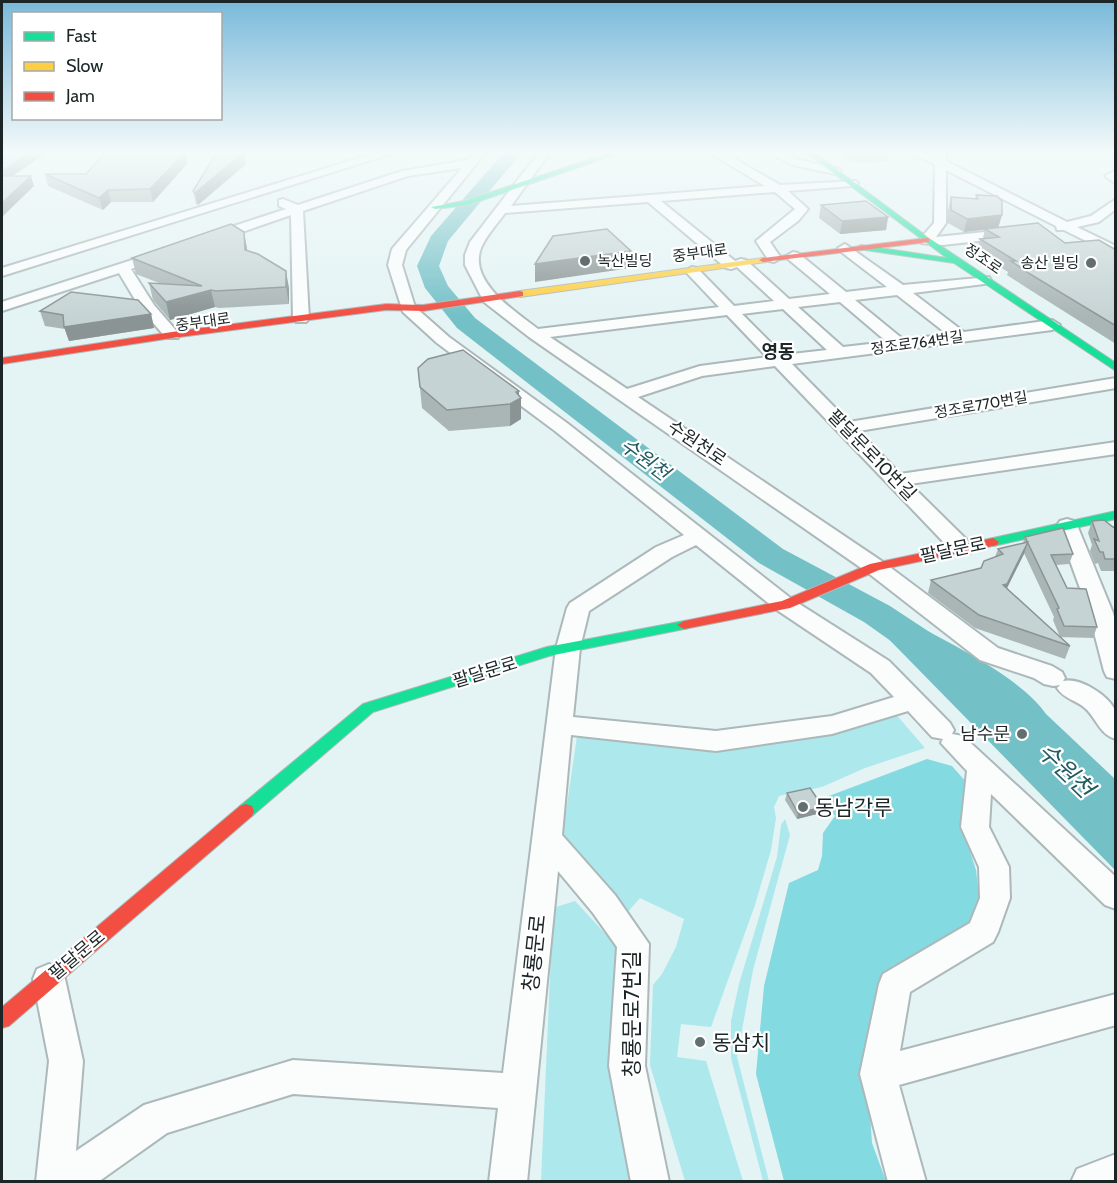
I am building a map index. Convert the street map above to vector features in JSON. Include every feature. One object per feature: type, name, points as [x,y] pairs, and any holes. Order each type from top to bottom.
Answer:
[{"type":"main road","name":"정조로","points":[[884,208],[926,240],[1052,326],[1111,361]]},
{"type":"main road","points":[[861,247],[887,237],[895,229],[896,225],[882,214],[884,208]]},
{"type":"main road","name":"중부대로","points":[[2,370],[32,363],[393,314],[845,248],[926,240]]},
{"type":"main road","points":[[861,247],[959,263]]},
{"type":"main road","name":"중부대로","points":[[2,361],[172,335],[386,307],[416,309]]},
{"type":"main road","name":"팔달문로","points":[[2,1019],[368,708],[547,652],[789,604],[869,569],[1107,517]]},
{"type":"street","points":[[2,272],[217,206]]},
{"type":"street","points":[[290,206],[296,209]]},
{"type":"street","points":[[201,241],[305,206]]},
{"type":"street","points":[[442,206],[399,249],[395,265],[416,309],[443,340],[561,427],[789,604],[880,667],[948,736],[1116,896]]},
{"type":"street","name":"수원천로","points":[[504,206],[475,245],[472,255],[472,265],[485,300],[627,395],[989,654],[1043,672],[1094,702],[1116,730]]},
{"type":"street","points":[[502,210],[553,206]]},
{"type":"street","points":[[660,206],[788,304],[840,353]]},
{"type":"street","points":[[774,258],[762,241],[775,229],[794,219],[802,209],[799,206]]},
{"type":"street","points":[[926,240],[940,223],[940,206]]},
{"type":"street","points":[[1030,206],[1116,252]]},
{"type":"street","points":[[926,240],[943,241],[1066,226],[1095,219],[1112,206]]},
{"type":"street","points":[[296,209],[301,319]]},
{"type":"street","points":[[845,248],[961,337]]},
{"type":"street","points":[[2,307],[179,249]]},
{"type":"street","points":[[793,256],[901,345]]},
{"type":"street","points":[[123,268],[148,308],[172,335]]},
{"type":"street","name":"팔달문로10번길","points":[[692,270],[962,548]]},
{"type":"street","points":[[2,272],[47,294],[67,300]]},
{"type":"street","points":[[535,334],[984,280]]},
{"type":"street","points":[[101,305],[148,308]]},
{"type":"street","name":"정조로764번길","points":[[627,395],[700,371],[1052,326]]},
{"type":"street","name":"정조로770번길","points":[[846,428],[1116,383]]},
{"type":"street","points":[[896,480],[1116,448]]},
{"type":"street","points":[[1107,517],[1116,533]]},
{"type":"street","points":[[1067,525],[1101,613],[1114,660]]},
{"type":"street","points":[[568,648],[578,608],[664,552],[699,536]]},
{"type":"street","name":"창룡문로","points":[[508,1182],[568,648]]},
{"type":"street","points":[[560,725],[716,741],[832,725],[912,701]]},
{"type":"street","points":[[907,1182],[878,1074],[895,984],[982,932],[995,898],[994,867],[975,826],[977,789],[981,768]]},
{"type":"street","name":"창룡문로7번길","points":[[547,838],[604,904],[633,944],[627,1066],[650,1182]]},
{"type":"street","points":[[49,979],[66,1061],[55,1182]]},
{"type":"street","points":[[878,1074],[1116,1008]]},
{"type":"street","points":[[65,1182],[157,1118],[293,1077],[518,1092]]},
{"type":"street","points":[[1090,1182],[1116,1173]]},
{"type":"shaded area","points":[[894,712],[925,748],[865,768],[822,787],[779,796],[774,807],[776,818],[771,850],[755,905],[711,1027],[681,1024],[677,1057],[706,1061],[743,1181],[685,1181],[650,1065],[653,985],[662,974],[676,947],[684,919],[640,898],[625,915],[561,846],[577,736],[679,741]]},
{"type":"shaded area","points":[[927,759],[952,766],[967,783],[968,845],[976,870],[979,896],[974,918],[947,940],[919,956],[869,1100],[872,1143],[886,1181],[784,1181],[756,1074],[764,986],[789,883],[818,870],[822,856],[823,833],[835,816],[821,799]]},
{"type":"shaded area","points":[[785,819],[790,835],[753,970],[737,1057],[769,1181],[763,1181],[731,1058],[731,1021],[739,984],[777,857],[781,825]]},
{"type":"shaded area","points":[[575,901],[625,955],[641,1181],[541,1182],[553,908]]},
{"type":"water","points":[[696,490],[740,526],[790,557],[772,568],[772,563],[738,540],[683,496]]},
{"type":"water","points":[[886,609],[949,642],[1016,684],[1115,779],[1115,870],[869,619]]},
{"type":"building","points":[[823,206],[873,206],[888,217],[842,221]]},
{"type":"building","points":[[951,206],[1002,206],[1002,215],[967,219],[951,210]]},
{"type":"building","points":[[1038,223],[1065,243],[1099,240],[1116,250],[1116,326],[1030,274],[1011,261],[1016,261],[980,239],[999,237],[985,229]]},
{"type":"building","points":[[231,224],[244,232],[245,250],[258,254],[286,271],[286,287],[211,290],[166,302],[149,283],[202,286],[132,258]]},
{"type":"building","points":[[607,229],[631,251],[535,264],[553,236]]},
{"type":"building","points":[[71,292],[138,300],[151,314],[64,327],[63,315],[40,311]]},
{"type":"building","points":[[463,350],[519,391],[516,392],[521,398],[510,404],[447,410],[420,387],[418,368],[428,359]]},
{"type":"building","points":[[1104,520],[1116,528],[1116,559],[1105,559],[1094,539],[1099,541],[1092,521]]},
{"type":"building","points":[[1063,528],[1073,554],[1051,555],[1067,588],[1086,589],[1097,627],[1064,626],[1057,609],[1059,608],[1025,537]]},
{"type":"building","points":[[1028,542],[1007,584],[1003,585],[1070,646],[979,615],[931,580],[981,568],[984,561],[1003,554],[998,549]]},
{"type":"building","points":[[810,788],[823,807],[798,813],[787,793]]},
{"type":"waterway","name":"수원천","points":[[467,206],[438,240],[428,266],[437,288],[466,323],[771,556],[877,614],[918,642]]},
{"type":"traffic: fast","points":[[435,207],[441,206]]},
{"type":"traffic: fast","points":[[881,206],[926,240]]},
{"type":"traffic: fast","points":[[926,240],[1116,368]]},
{"type":"traffic: fast","points":[[861,247],[952,261]]},
{"type":"traffic: fast","points":[[993,542],[1116,515]]},
{"type":"traffic: fast","points":[[246,811],[368,708],[547,652],[684,625]]},
{"type":"traffic: slow","points":[[520,294],[763,260]]},
{"type":"traffic: jam","points":[[763,260],[926,240]]},
{"type":"traffic: jam","points":[[2,361],[172,335],[386,307],[423,308],[520,294]]},
{"type":"traffic: jam","points":[[684,625],[785,605],[875,567],[993,542]]},
{"type":"traffic: jam","points":[[2,1019],[246,811]]},
{"type":"place","name":"녹산빌딩","points":[[585,261]]},
{"type":"place","name":"송산 빌딩","points":[[1091,263]]},
{"type":"place","name":"남수문","points":[[1022,734]]},
{"type":"place","name":"동남각루","points":[[803,807]]},
{"type":"place","name":"동삼치","points":[[700,1042]]},
{"type":"district","name":"영동","points":[[778,352]]}]
